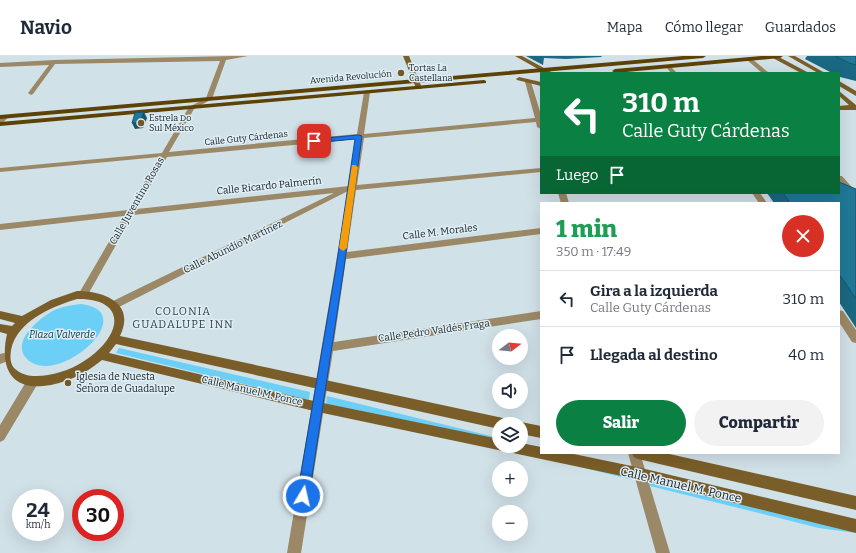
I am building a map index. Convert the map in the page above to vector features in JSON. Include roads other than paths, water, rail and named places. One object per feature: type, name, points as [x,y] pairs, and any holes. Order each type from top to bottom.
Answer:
[{"type":"main road","name":"Avenida Revolución","points":[[547,72],[657,58],[703,56]]},
{"type":"main road","points":[[611,71],[780,56]]},
{"type":"main road","name":"Avenida Revolución","points":[[4,116],[416,80],[540,72]]},
{"type":"main road","name":"Avenida Revolución","points":[[0,124],[540,77]]},
{"type":"street","points":[[37,62],[41,56]]},
{"type":"street","points":[[0,65],[37,62],[224,59],[245,56]]},
{"type":"street","points":[[406,56],[419,88]]},
{"type":"street","points":[[518,56],[547,72]]},
{"type":"street","points":[[773,56],[804,72]]},
{"type":"street","points":[[791,56],[820,72]]},
{"type":"street","points":[[191,108],[209,99],[224,59]]},
{"type":"street","points":[[749,59],[765,72]]},
{"type":"street","points":[[31,93],[54,62]]},
{"type":"street","points":[[669,67],[673,72]]},
{"type":"street","points":[[519,79],[540,84]]},
{"type":"street","points":[[840,81],[856,85]]},
{"type":"street","points":[[528,82],[540,122]]},
{"type":"street","points":[[840,82],[856,94]]},
{"type":"street","points":[[294,553],[322,385],[359,136],[367,92]]},
{"type":"street","points":[[840,94],[856,107]]},
{"type":"street","points":[[840,108],[856,107]]},
{"type":"street","name":"Calle Juventino Rosas","points":[[83,295],[191,108]]},
{"type":"street","points":[[0,124],[4,116]]},
{"type":"street","name":"Calle Guty Cárdenas","points":[[0,170],[163,156],[359,136],[540,122]]},
{"type":"street","name":"Calle Ricardo Palmerín","points":[[0,227],[352,188],[540,170]]},
{"type":"street","points":[[840,179],[856,198]]},
{"type":"street","name":"Calle Abundio Martínez","points":[[115,305],[352,188]]},
{"type":"street","points":[[840,193],[856,198]]},
{"type":"street","name":"Calle M. Morales","points":[[342,256],[540,231]]},
{"type":"street","points":[[83,295],[99,296],[115,305],[120,319],[118,329],[113,339],[100,355],[87,365],[72,373],[52,380],[33,382],[22,380],[11,374],[5,364],[2,358],[9,340],[24,321],[40,309],[58,300],[83,295]]},
{"type":"street","points":[[0,315],[24,321]]},
{"type":"street","name":"Calle Pedro Valdés Fraga","points":[[328,347],[540,315]]},
{"type":"street","points":[[840,315],[856,339]]},
{"type":"street","points":[[0,328],[15,331]]},
{"type":"street","name":"Calle Manuel M. Ponce","points":[[113,339],[492,422]]},
{"type":"street","name":"Calle Manuel M. Ponce","points":[[100,355],[318,407],[492,444]]},
{"type":"street","points":[[0,436],[33,382]]},
{"type":"street","points":[[528,429],[540,432]]},
{"type":"street","name":"Calle Manuel M. Ponce","points":[[528,451],[540,453]]},
{"type":"street","name":"Calle Manuel M. Ponce","points":[[544,454],[641,474],[856,526]]},
{"type":"street","points":[[634,454],[663,553]]},
{"type":"street","name":"Calle Manuel M. Ponce","points":[[642,454],[856,502]]},
{"type":"place","name":"Tortas La Castellana","points":[[401,73]]},
{"type":"place","name":"Estrela Do Sul México","points":[[141,123]]},
{"type":"place","name":"Iglesia de Nuesta Señora de Guadalupe","points":[[68,383]]},
{"type":"district","name":"COLONIA GUADALUPE INN","points":[[183,317]]},
{"type":"park label","name":"Plaza Valverde","points":[[62,335]]}]
